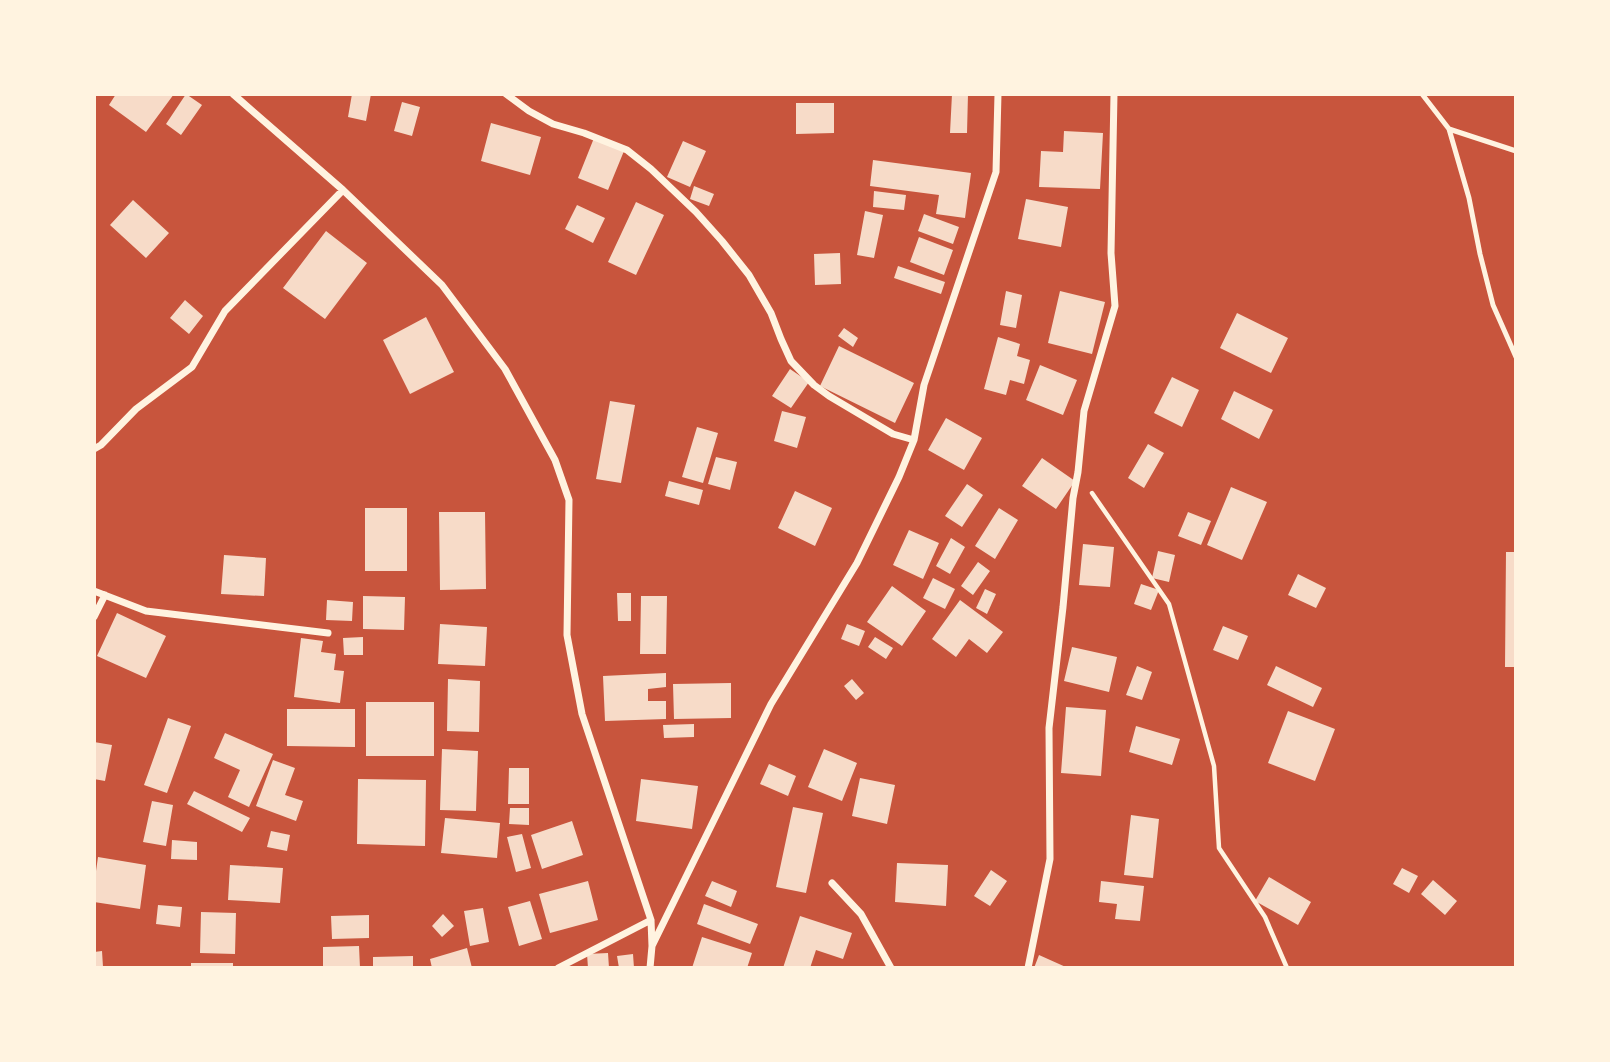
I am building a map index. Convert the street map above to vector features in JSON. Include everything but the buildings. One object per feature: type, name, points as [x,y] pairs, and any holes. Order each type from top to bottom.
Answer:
[{"type":"street","points":[[233,94],[343,190],[442,285],[505,369],[555,460],[569,500],[567,635],[582,714],[651,920],[650,968]]},
{"type":"street","points":[[506,94],[553,124],[627,150],[651,169],[705,221],[749,275],[771,313],[791,361],[814,385],[893,434],[914,440]]},
{"type":"street","points":[[652,946],[771,704],[857,563],[899,477],[914,440],[924,385],[996,172],[998,94]]},
{"type":"street","points":[[1028,968],[1050,859],[1049,728],[1084,411],[1115,306],[1111,253],[1114,94]]},
{"type":"street","points":[[94,449],[136,409],[192,367],[225,311],[343,190]]},
{"type":"street","points":[[94,591],[146,611],[328,633]]},
{"type":"street","points":[[94,617],[105,595]]},
{"type":"street","points":[[832,883],[861,914],[891,968]]},
{"type":"street","points":[[558,968],[651,920]]},
{"type":"lane","points":[[1422,94],[1449,128],[1469,198],[1493,305],[1516,357]]},
{"type":"lane","points":[[1449,128],[1516,151]]},
{"type":"path","points":[[1078,472],[1169,604],[1214,766],[1219,848],[1265,917],[1287,968]]}]
